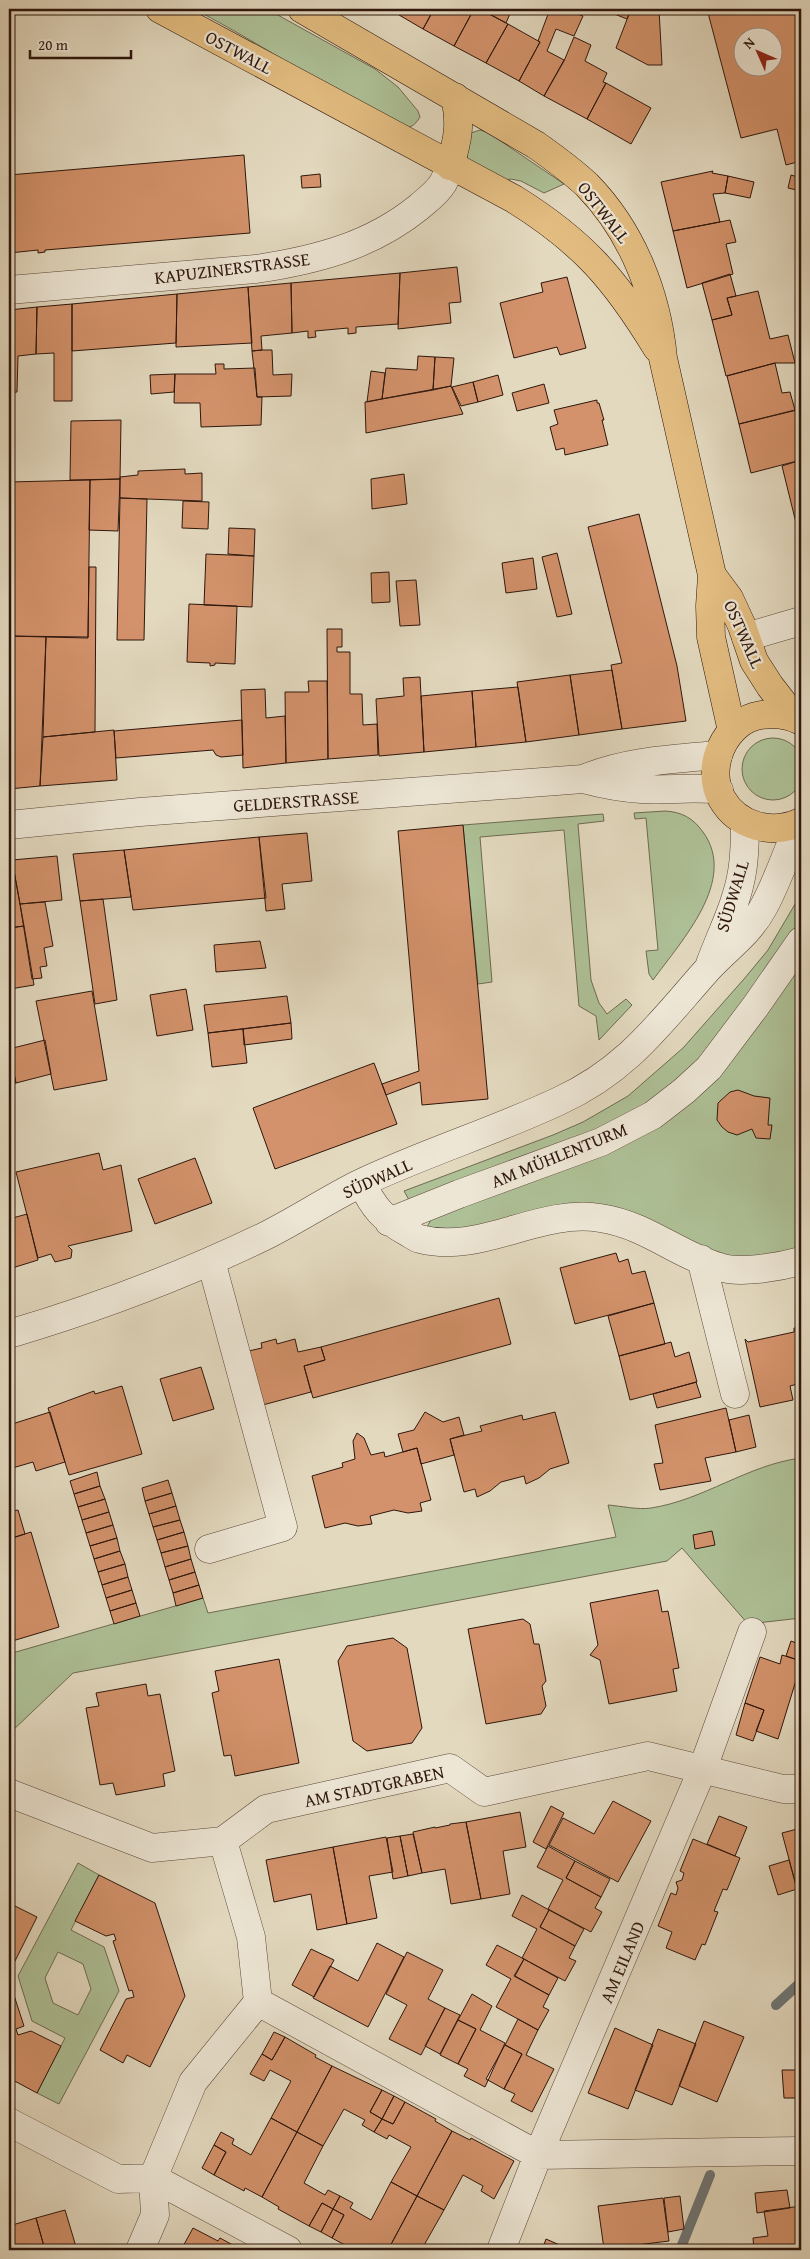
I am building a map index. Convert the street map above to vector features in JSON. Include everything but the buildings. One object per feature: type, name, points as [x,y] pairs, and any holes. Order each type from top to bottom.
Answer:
[{"type":"main road","name":"OSTWALL","points":[[160,9],[538,214],[590,256],[615,284],[663,358]]},
{"type":"main road","name":"OSTWALL","points":[[302,9],[536,145],[565,166],[588,186],[613,218],[636,255],[654,301],[663,358],[712,575],[711,637],[732,732]]},
{"type":"main road","points":[[450,166],[458,141],[460,118],[455,97]]},
{"type":"main road","name":"OSTWALL","points":[[712,575],[729,598],[754,661],[770,686],[797,719]]},
{"type":"main road","points":[[797,719],[775,713],[756,716],[740,722],[726,738],[718,755],[716,775],[721,798],[744,822],[763,828],[781,829],[801,822]]},
{"type":"street","name":"KAPUZINERSTRASSE","points":[[9,290],[256,269],[296,263],[324,256],[351,247],[408,216],[432,196],[443,183],[450,166]]},
{"type":"street","points":[[746,637],[801,621]]},
{"type":"street","name":"GELDERSTRASSE","points":[[582,779],[606,769],[633,763],[718,755]]},
{"type":"street","name":"GELDERSTRASSE","points":[[9,825],[140,812],[582,779],[608,785],[642,789],[699,787],[719,790]]},
{"type":"street","name":"SÜDWALL","points":[[709,968],[734,902],[742,873],[745,848],[744,822]]},
{"type":"street","name":"SÜDWALL","points":[[9,1334],[89,1310],[211,1261],[266,1235],[362,1183],[560,1101],[605,1076],[645,1041],[709,968],[737,942],[763,909],[801,822]]},
{"type":"street","name":"AM MÜHLENTURM","points":[[389,1222],[459,1194],[602,1142],[653,1115],[684,1091],[708,1068],[750,1015],[801,942]]},
{"type":"street","points":[[362,1183],[372,1203],[389,1222],[419,1239],[450,1242],[485,1238],[568,1218],[598,1217],[630,1225],[719,1268],[744,1270],[801,1261]]},
{"type":"street","points":[[701,1259],[735,1394]]},
{"type":"street","points":[[209,1549],[283,1527],[211,1261]]},
{"type":"street","points":[[703,1768],[752,1632]]},
{"type":"street","name":"AM STADTGRABEN","points":[[223,1840],[266,1809],[450,1768],[484,1792],[648,1756],[783,1789],[801,1788]]},
{"type":"street","name":"AM EILAND","points":[[501,2250],[538,2155],[703,1768]]},
{"type":"street","points":[[9,1793],[152,1848],[223,1840],[252,1937],[258,2002],[193,2082],[153,2178],[155,2215],[140,2250]]},
{"type":"street","points":[[258,2002],[538,2155],[801,2151]]},
{"type":"street","points":[[9,2122],[118,2179],[153,2178],[288,2250]]},
{"type":"green space","points":[[194,9],[267,9],[375,69],[398,87],[418,111],[420,117],[416,123],[408,128],[398,127],[381,120],[262,47]]},
{"type":"green space","points":[[480,130],[489,133],[564,184],[544,193],[521,181],[504,180],[467,161],[471,133]]},
{"type":"green space","points":[[773,738],[785,740],[795,747],[802,757],[804,769],[802,781],[795,791],[785,798],[773,800],[761,798],[751,791],[744,781],[742,769],[744,757],[751,747],[761,740]]},
{"type":"green space","points":[[665,811],[687,817],[699,827],[712,851],[714,870],[710,889],[702,909],[678,947],[653,980],[649,974],[646,951],[658,950],[646,818],[635,819],[634,813]]},
{"type":"green space","points":[[603,814],[604,821],[578,824],[591,980],[599,1003],[607,1014],[626,999],[632,1005],[599,1040],[596,1016],[579,1006],[564,830],[480,837],[492,982],[478,984],[463,825]]},
{"type":"green space","points":[[801,894],[801,921],[709,1054],[627,1120],[409,1200],[404,1191],[553,1135],[583,1122],[628,1096],[683,1048],[744,979],[768,950]]},
{"type":"green space","points":[[801,960],[801,1253],[739,1258],[717,1253],[660,1227],[454,1230],[427,1227],[433,1216],[623,1144]]},
{"type":"green space","points":[[801,1458],[801,1618],[748,1624],[682,1548],[667,1561],[73,1673],[9,1734],[9,1654],[203,1598],[208,1613],[616,1537],[608,1505],[651,1508],[670,1504],[708,1491],[762,1468]]},
{"type":"green space","points":[[78,1863],[99,1875],[71,1930],[104,1947],[119,1991],[59,2104],[37,2093],[65,2038],[32,2021],[18,1976]],"holes":[[[58,1952],[83,1964],[91,1989],[78,2015],[53,2003],[45,1978]]]},
{"type":"waterway","points":[[776,2005],[801,1982]]},
{"type":"waterway","points":[[680,2250],[710,2175]]}]
